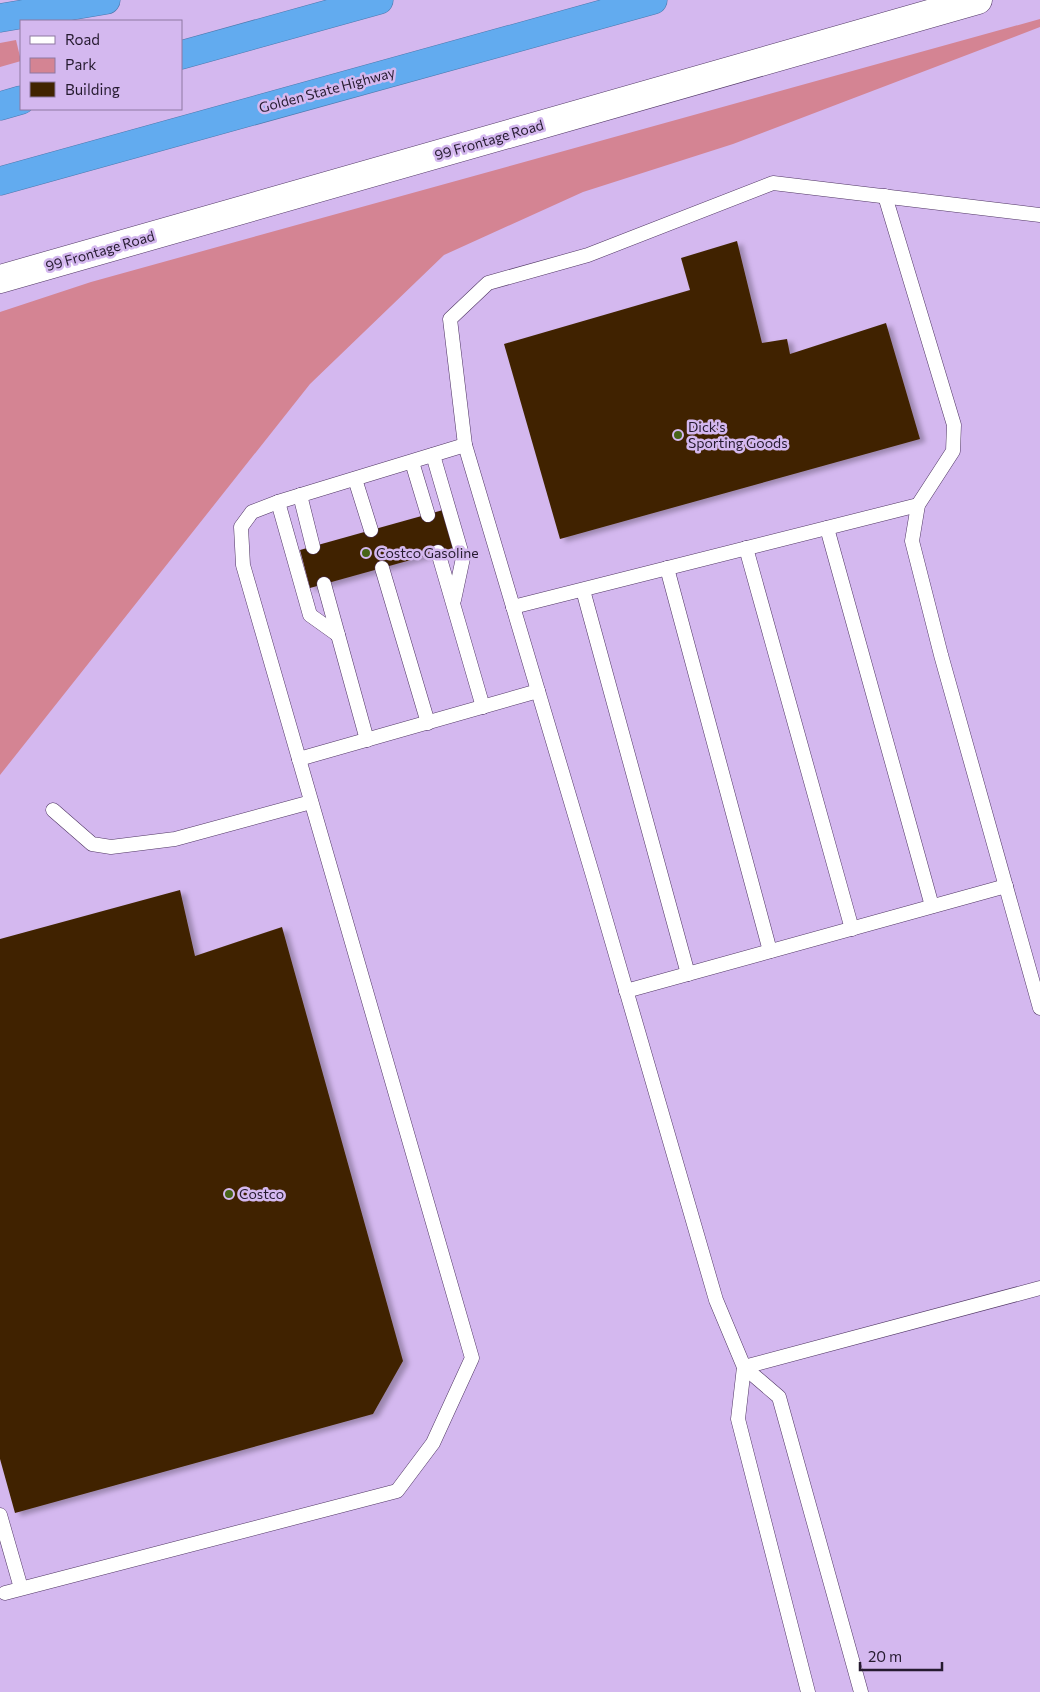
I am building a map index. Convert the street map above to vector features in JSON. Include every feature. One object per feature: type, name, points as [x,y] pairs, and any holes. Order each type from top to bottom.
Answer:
[{"type":"highway","points":[[0,18],[106,0]]},
{"type":"highway","points":[[182,55],[379,0]]},
{"type":"highway","name":"Golden State Highway","points":[[0,181],[653,0]]},
{"type":"highway","points":[[0,106],[20,100]]},
{"type":"street","name":"99 Frontage Road","points":[[0,279],[978,0]]},
{"type":"lane","points":[[861,1692],[779,1396],[744,1367],[716,1300],[465,446],[450,319],[488,283],[588,255],[773,183],[1040,215]]},
{"type":"lane","points":[[886,196],[954,425],[953,452],[918,505],[912,541],[941,655],[1040,1008]]},
{"type":"lane","points":[[5,1593],[397,1491],[433,1444],[472,1358],[243,565],[241,527],[252,512],[278,502],[465,446]]},
{"type":"lane","points":[[433,455],[463,558],[453,604]]},
{"type":"lane","points":[[412,462],[428,515]]},
{"type":"lane","points":[[355,479],[371,530]]},
{"type":"lane","points":[[300,495],[313,546]]},
{"type":"lane","points":[[278,502],[310,615],[338,635]]},
{"type":"lane","points":[[513,608],[918,505]]},
{"type":"lane","points":[[827,528],[932,906]]},
{"type":"lane","points":[[746,548],[852,928]]},
{"type":"lane","points":[[438,552],[483,707]]},
{"type":"lane","points":[[382,568],[428,723]]},
{"type":"lane","points":[[667,568],[770,951]]},
{"type":"lane","points":[[324,584],[367,740]]},
{"type":"lane","points":[[583,590],[688,974]]},
{"type":"lane","points":[[299,758],[538,691]]},
{"type":"lane","points":[[53,810],[92,844],[110,847],[175,839],[311,802]]},
{"type":"lane","points":[[626,991],[1006,886]]},
{"type":"lane","points":[[744,1367],[1040,1288]]},
{"type":"lane","points":[[744,1367],[738,1419],[808,1692]]},
{"type":"lane","points":[[0,1515],[21,1588]]},
{"type":"green space","points":[[1040,19],[1040,27],[733,144],[583,192],[444,255],[310,384],[0,775],[0,312],[91,282]]},
{"type":"green space","points":[[16,40],[20,61],[0,67],[0,43]]},
{"type":"building","points":[[737,241],[762,343],[787,339],[790,354],[886,323],[920,439],[560,539],[504,344],[690,290],[681,258]]},
{"type":"building","points":[[443,510],[454,548],[310,588],[300,550]]},
{"type":"building","points":[[180,890],[195,956],[282,927],[403,1361],[373,1414],[15,1513],[0,1459],[0,939]]},
{"type":"place","name":"Dick's Sporting Goods","points":[[678,435]]},
{"type":"place","name":"Costco Gasoline","points":[[366,553]]},
{"type":"place","name":"Costco","points":[[229,1194]]}]
